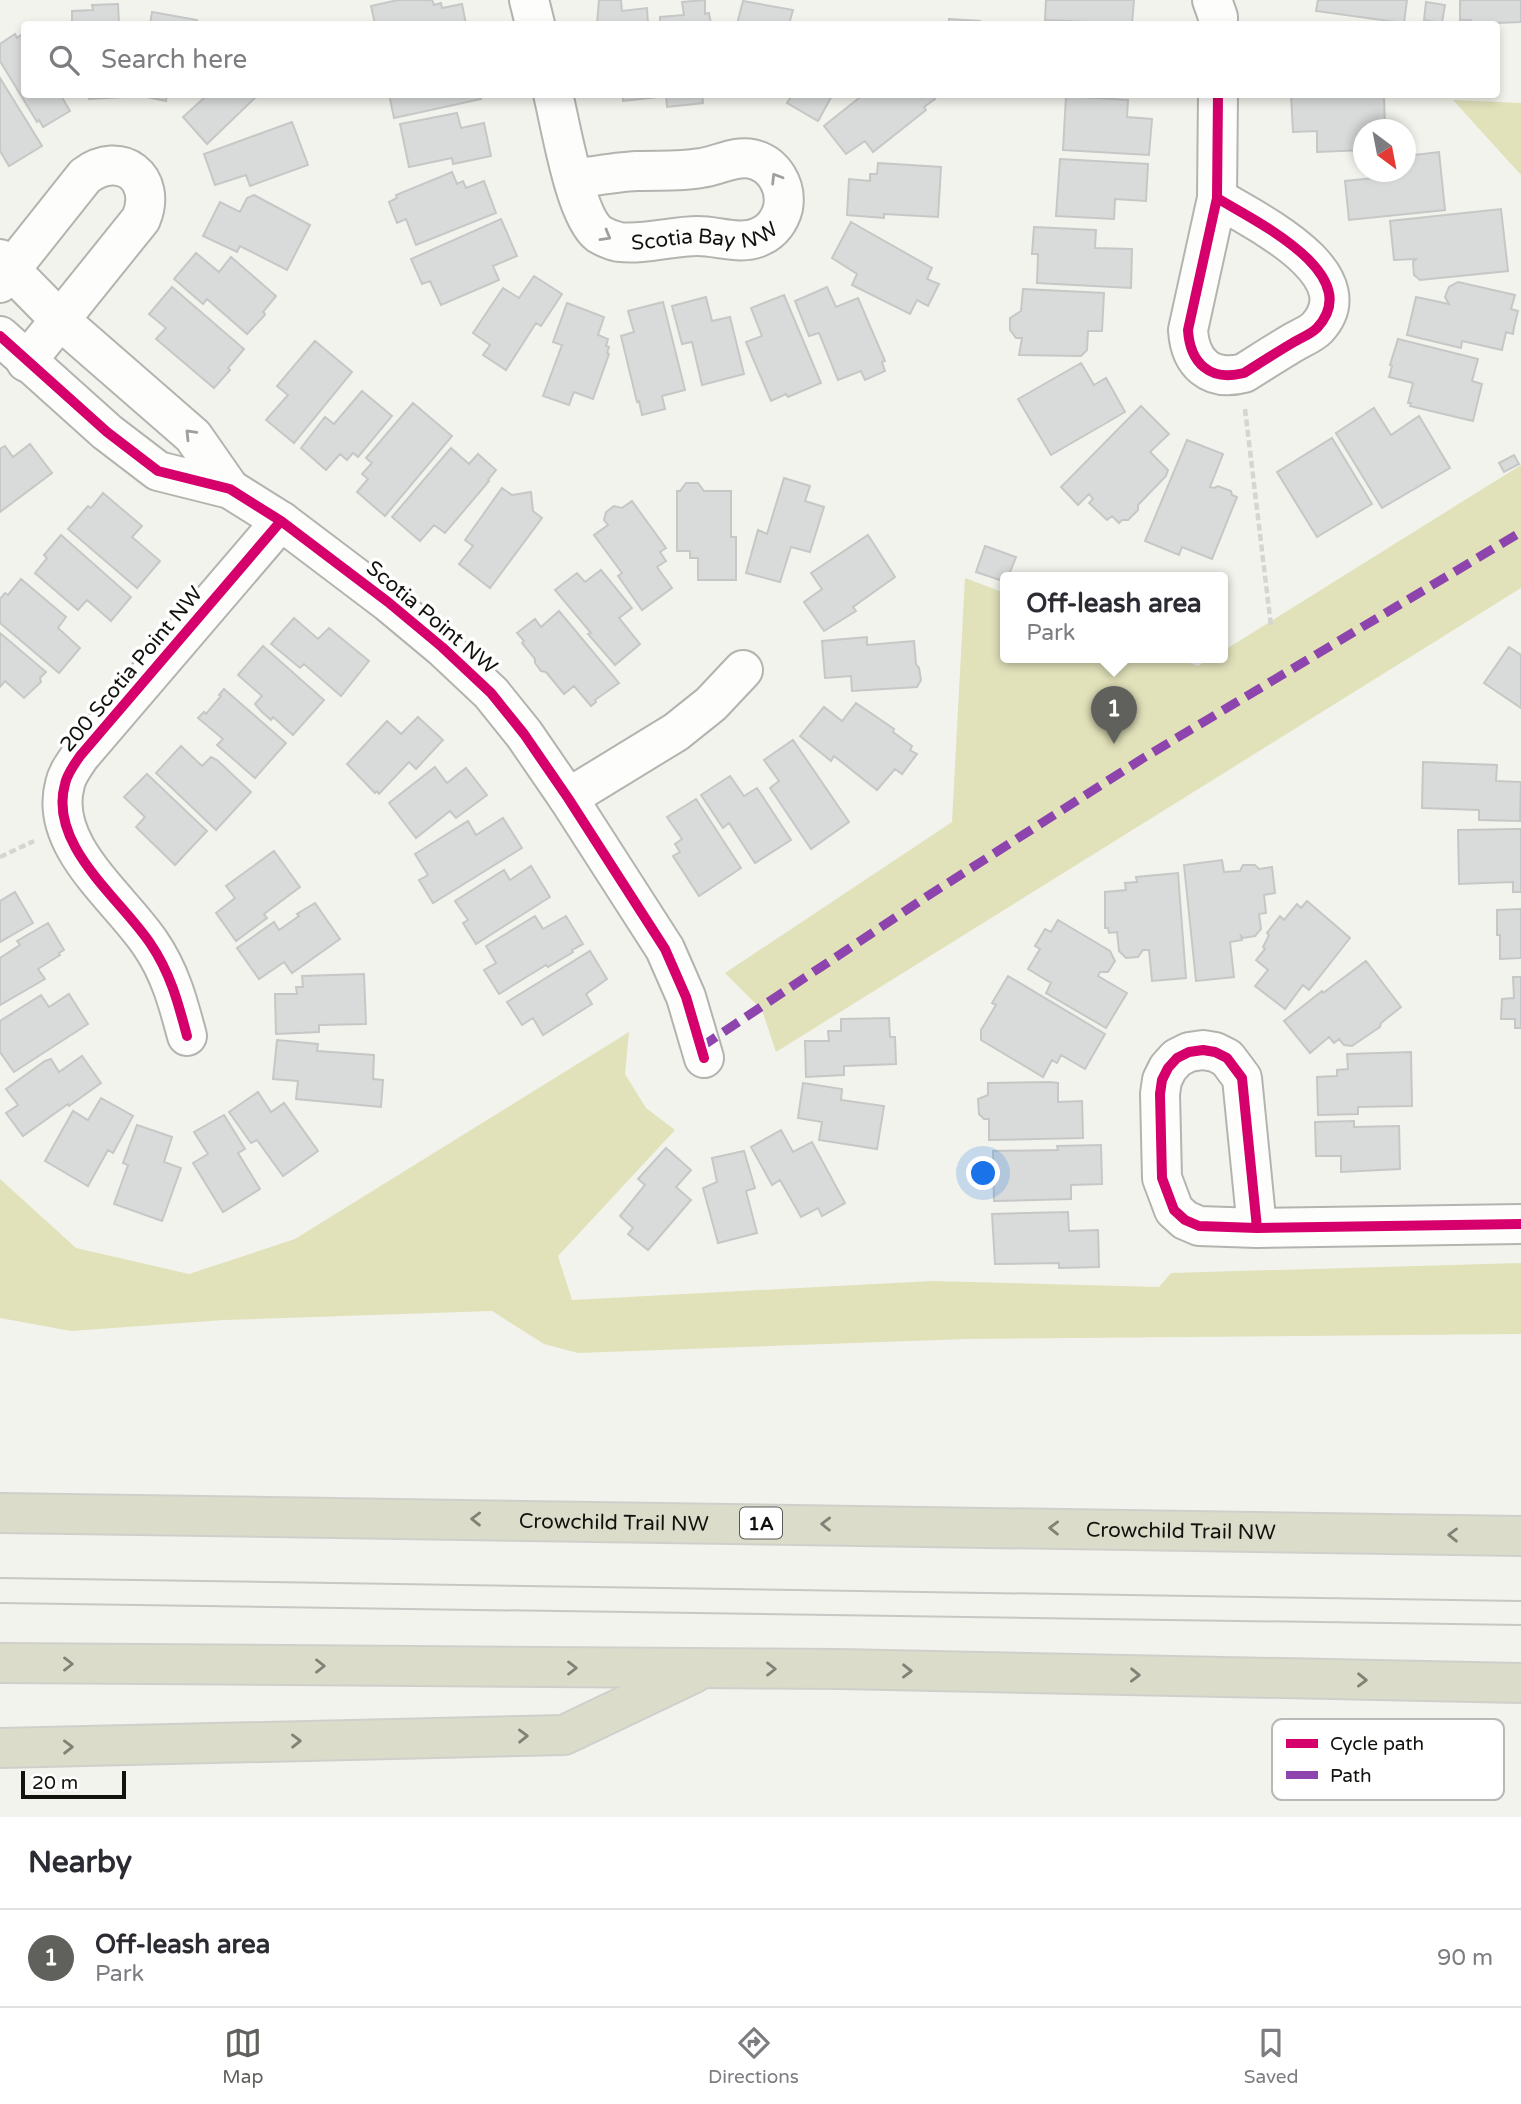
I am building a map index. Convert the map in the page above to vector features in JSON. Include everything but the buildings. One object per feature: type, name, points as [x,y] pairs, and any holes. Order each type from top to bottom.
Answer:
[{"type":"highway","name":"Crowchild Trail NW","points":[[0,1513],[1521,1536]]},
{"type":"highway","points":[[0,1663],[839,1669],[1521,1683]]},
{"type":"highway","points":[[1,1748],[564,1735],[704,1669]]},
{"type":"street","points":[[529,0],[534,21]]},
{"type":"street","name":"Scotia Bay NW","points":[[554,98],[574,179],[582,211],[599,234],[617,242],[700,236],[750,241],[775,226],[782,213],[784,199],[776,174],[767,165],[742,157],[703,168],[665,172],[638,171],[574,179]]},
{"type":"street","points":[[1217,198],[1277,235],[1309,260],[1324,276],[1329,295],[1326,313],[1316,328],[1244,373],[1231,376],[1215,374],[1195,358],[1189,344],[1188,330],[1217,198],[1218,98]]},
{"type":"street","points":[[3,271],[85,176],[95,169],[108,165],[121,166],[142,181],[146,207],[141,219],[61,321],[13,349]]},
{"type":"street","name":"Scotia Point NW","points":[[3,271],[193,436],[230,489]]},
{"type":"street","name":"Scotia Point NW","points":[[13,349],[107,432],[158,471],[230,489],[281,521],[388,602],[491,693],[524,734],[665,949],[686,997],[704,1058]]},
{"type":"street","name":"200 Scotia Point NW","points":[[187,1036],[176,992],[166,969],[149,941],[71,841],[62,817],[64,785],[80,756],[281,521]]},
{"type":"street","points":[[568,799],[676,732],[711,704],[743,670]]},
{"type":"street","points":[[1257,1228],[1521,1224]]},
{"type":"path","points":[[1231,376],[1245,408],[1271,626]]},
{"type":"green space","points":[[1453,100],[1521,103],[1521,175]]},
{"type":"green space","points":[[1521,465],[1521,588],[776,1052],[762,1010],[725,973],[952,822],[965,578],[1000,591],[1000,663],[1190,663],[1198,666],[1203,663],[1228,663],[1228,648]]},
{"type":"green space","points":[[629,1032],[625,1074],[646,1108],[675,1130],[558,1256],[572,1300],[932,1281],[1159,1287],[1171,1273],[1521,1263],[1521,1334],[966,1339],[578,1353],[544,1344],[492,1311],[224,1320],[71,1331],[0,1318],[0,1179],[76,1248],[189,1274],[295,1239]]},
{"type":"tram line","points":[[0,1578],[1521,1601]]},
{"type":"tram line","points":[[0,1603],[1521,1625]]},
{"type":"marked path","points":[[701,1047],[926,897],[1145,757],[1521,532]]},
{"type":"cycle path","points":[[1217,198],[1218,98]]},
{"type":"cycle path","points":[[1217,198],[1255,220],[1299,251],[1317,269],[1328,288],[1329,308],[1317,328],[1244,373],[1232,375],[1221,375],[1204,367],[1193,352],[1188,330],[1217,198]]},
{"type":"cycle path","points":[[0,336],[107,432],[158,471],[230,489],[281,521],[388,602],[491,693],[524,734],[568,798],[665,949],[686,997],[704,1058]]},
{"type":"cycle path","points":[[187,1036],[173,988],[157,954],[76,849],[67,828],[63,806],[65,784],[80,756],[281,521]]},
{"type":"cycle path","points":[[1257,1228],[1242,1078],[1227,1058],[1215,1052],[1189,1052],[1177,1058],[1168,1068],[1162,1080],[1160,1094],[1162,1178],[1174,1210],[1185,1220],[1199,1226],[1257,1228],[1521,1224]]},
{"type":"place","name":"Off-leash area","points":[[1114,744]]}]
